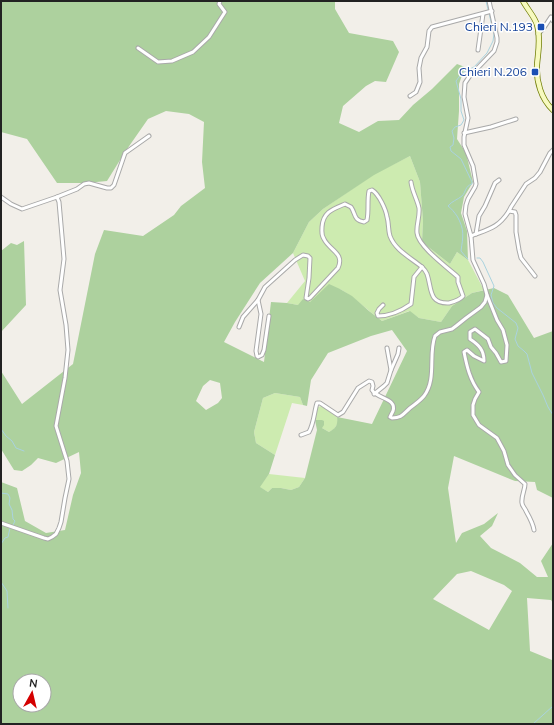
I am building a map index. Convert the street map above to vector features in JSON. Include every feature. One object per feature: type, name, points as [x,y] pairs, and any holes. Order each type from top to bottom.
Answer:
[{"type":"main road","points":[[523,1],[537,24],[539,47],[537,78],[541,93],[548,105],[553,110]]},
{"type":"street","points":[[138,48],[158,62],[172,61],[193,52],[209,37],[225,12],[219,4],[220,1]]},
{"type":"street","points":[[489,1],[497,42],[494,51],[465,83],[464,97],[468,118],[464,134],[464,145],[473,166],[476,184],[468,199],[465,214],[471,236],[473,260],[484,284],[497,320],[503,330],[507,345],[506,361],[501,362],[491,347],[488,339],[475,329],[470,332],[470,339],[480,346],[484,355],[484,361],[474,356],[467,350],[464,352],[469,374],[474,386],[479,392],[472,405],[473,415],[479,425],[497,438],[504,451],[508,465],[515,475],[525,484],[522,505],[533,523],[534,530]]},
{"type":"street","points":[[410,96],[416,92],[420,82],[419,68],[421,58],[427,47],[429,31],[432,27],[491,12]]},
{"type":"street","points":[[478,50],[485,14]]},
{"type":"street","points":[[538,34],[551,17],[553,21]]},
{"type":"street","points":[[464,134],[516,119]]},
{"type":"street","points":[[1,197],[22,209],[57,198],[77,189],[84,184],[89,183],[111,188],[114,185],[125,153],[149,136]]},
{"type":"street","points":[[471,236],[496,226],[503,220],[510,212],[511,207],[526,184],[535,178],[540,172],[553,150]]},
{"type":"street","points":[[476,234],[479,216],[495,183],[499,180]]},
{"type":"street","points":[[239,327],[243,317],[258,300],[265,287],[294,260],[303,255],[310,258],[306,298],[310,298],[340,264],[337,253],[324,240],[322,221],[326,215],[335,208],[345,204],[350,206],[356,218],[360,222],[364,222],[367,220],[368,214],[367,198],[369,191],[372,190],[375,192],[387,216],[390,236],[397,247],[426,272],[431,293],[434,298],[437,300],[450,302],[461,299],[462,296],[458,277],[428,251],[418,237],[419,209],[411,182]]},
{"type":"street","points":[[1,523],[44,538],[48,539],[52,537],[56,534],[61,522],[69,479],[68,462],[56,426],[66,378],[68,350],[66,324],[60,290],[64,258],[59,202],[57,198]]},
{"type":"street","points":[[510,212],[514,212],[516,215],[516,232],[521,258],[535,276]]},
{"type":"street","points":[[384,305],[379,309],[378,316],[385,316],[399,312],[411,304],[414,277],[422,267]]},
{"type":"street","points":[[300,436],[309,432],[312,427],[317,403],[320,403],[338,415],[343,412],[358,388],[369,381],[372,382],[372,390],[374,394],[392,402],[393,411],[390,417],[401,416],[423,398],[429,388],[432,349],[435,336],[440,332],[452,329],[481,307],[485,302],[487,295]]},
{"type":"street","points":[[258,300],[261,314],[256,351],[258,357],[262,355],[264,350],[268,316]]},
{"type":"street","points":[[387,348],[391,370]]},
{"type":"street","points":[[374,394],[387,382],[399,348]]},
{"type":"green space","points":[[1,1],[335,1],[335,9],[349,33],[393,41],[399,52],[386,82],[375,81],[366,86],[343,106],[339,123],[359,132],[378,121],[399,120],[457,64],[465,67],[459,84],[457,139],[466,153],[473,182],[464,197],[461,213],[467,231],[468,260],[457,252],[450,264],[422,242],[423,221],[420,182],[410,156],[374,175],[323,209],[309,222],[293,253],[260,283],[224,342],[264,362],[271,302],[298,305],[303,299],[310,302],[329,284],[352,296],[382,321],[410,311],[419,318],[441,322],[452,306],[472,293],[494,288],[508,295],[534,338],[553,331],[553,498],[537,490],[535,482],[515,481],[454,456],[448,488],[456,543],[462,533],[484,524],[498,513],[492,526],[480,536],[491,548],[520,563],[537,577],[548,577],[541,561],[553,543],[553,603],[551,600],[527,598],[530,651],[553,660],[553,724],[1,724],[1,482],[17,488],[25,521],[46,533],[65,530],[73,495],[81,473],[79,452],[56,463],[38,458],[22,471],[14,470],[1,449],[1,371],[22,404],[73,364],[95,254],[104,230],[143,236],[174,215],[181,206],[205,188],[202,162],[204,122],[189,114],[166,111],[148,119],[107,181],[57,183],[27,139],[1,132]],"holes":[[[392,330],[407,351],[372,424],[337,417],[336,426],[329,432],[322,428],[324,421],[315,420],[317,430],[305,478],[299,487],[291,490],[272,488],[268,492],[260,487],[269,474],[275,455],[256,443],[254,432],[263,398],[275,393],[300,397],[303,405],[307,406],[311,380],[328,353],[371,336]],[[210,380],[220,383],[222,398],[218,403],[206,410],[196,401],[203,386]],[[471,571],[504,585],[512,591],[489,630],[433,599],[457,574]]]},
{"type":"green space","points":[[410,156],[420,182],[423,221],[422,242],[450,264],[457,252],[468,260],[484,290],[472,293],[452,306],[441,322],[419,318],[409,311],[382,321],[340,289],[310,302],[298,305],[287,303],[305,281],[293,253],[309,222],[323,209],[374,174]]},
{"type":"green space","points":[[24,241],[26,305],[1,332],[1,251],[11,243],[17,245]]},
{"type":"green space","points":[[275,393],[300,397],[303,405],[292,403],[275,455],[256,443],[254,432],[263,398]]},
{"type":"green space","points":[[322,406],[337,417],[338,423],[334,429],[329,432],[322,428],[322,420],[315,420],[317,407]]},
{"type":"green space","points":[[269,474],[305,478],[299,487],[291,490],[272,488],[268,492],[259,487]]},
{"type":"waterway","points":[[468,259],[461,251],[463,237],[461,225],[457,216],[448,206],[462,196],[472,182],[461,159],[451,151],[450,147],[453,145],[454,138],[452,131],[455,127],[461,125],[464,120],[461,111],[461,99],[456,81],[462,73],[474,67],[487,53],[493,41],[494,34],[486,1]]},
{"type":"waterway","points":[[477,258],[480,258],[483,262],[494,286],[491,295],[493,303],[516,323],[518,328],[515,339],[518,346],[527,354],[532,373],[553,415]]},
{"type":"waterway","points":[[1,429],[16,448],[24,451]]},
{"type":"waterway","points":[[1,493],[8,494],[10,498],[9,504],[12,510],[13,519],[15,521],[13,525]]},
{"type":"waterway","points":[[1,544],[5,538],[8,537],[10,528]]},
{"type":"waterway","points":[[1,582],[7,591],[8,608]]},
{"type":"waterway","points":[[533,724],[553,706]]},
{"type":"place","name":"Chieri N.193","points":[[541,27]]},
{"type":"place","name":"Chieri N.206","points":[[535,72]]}]
